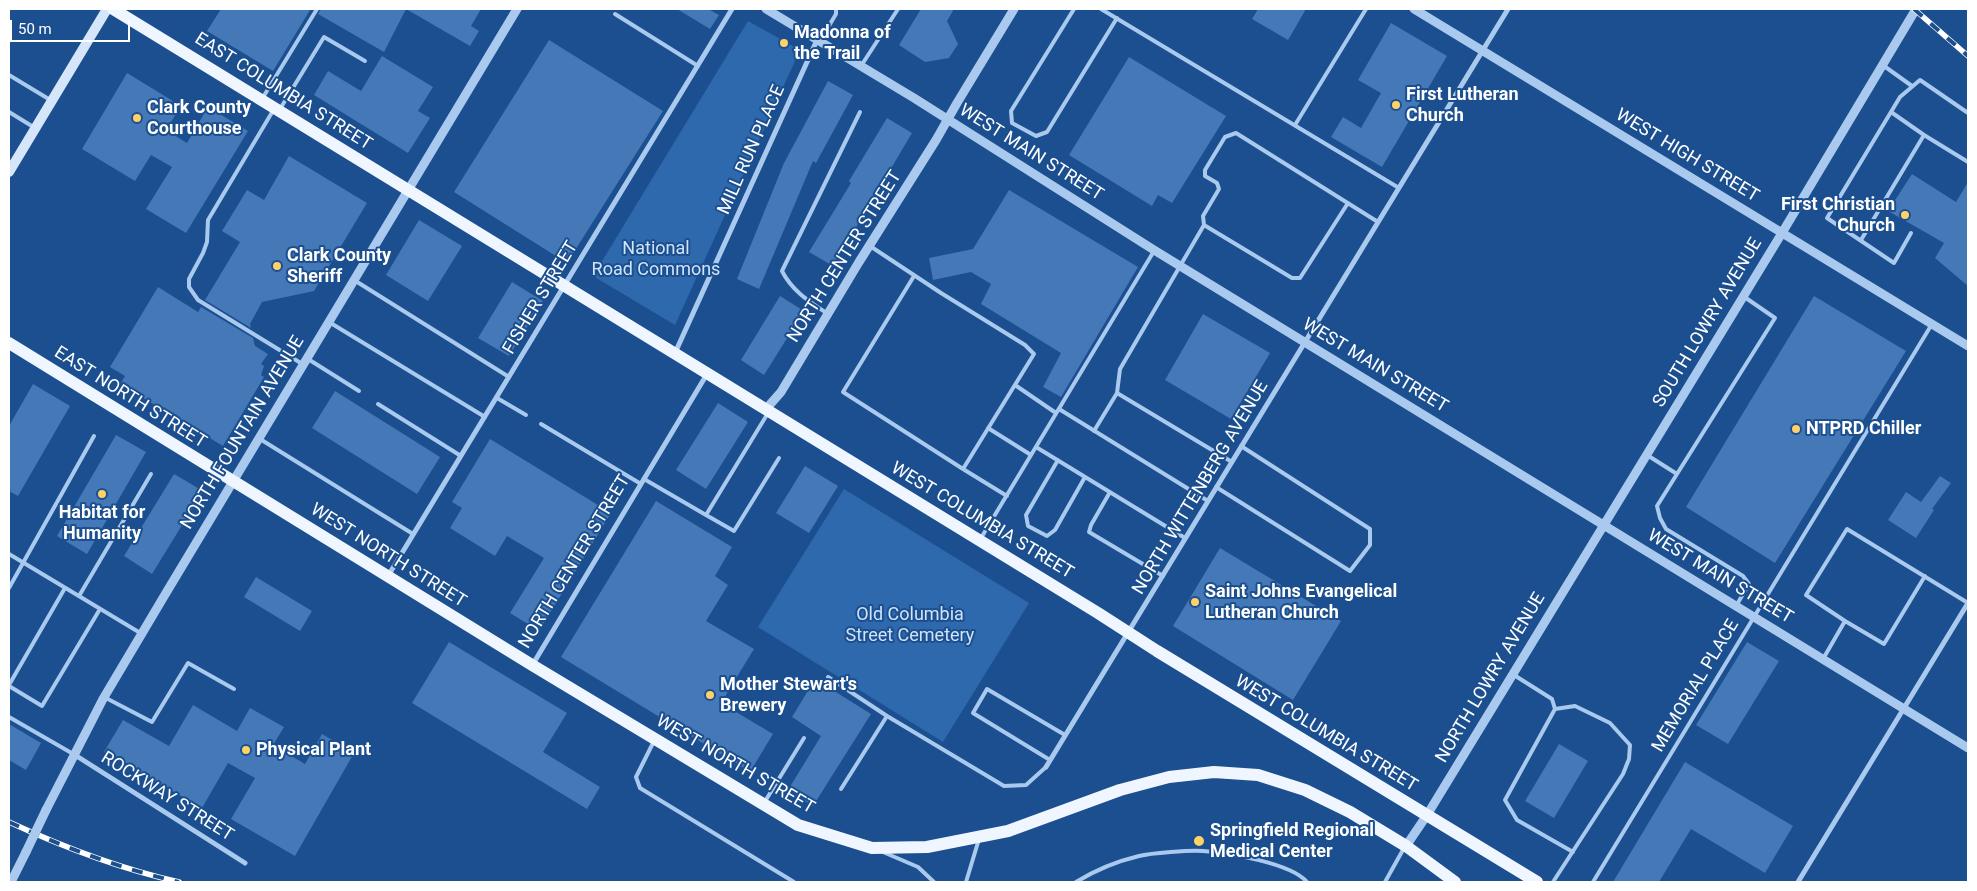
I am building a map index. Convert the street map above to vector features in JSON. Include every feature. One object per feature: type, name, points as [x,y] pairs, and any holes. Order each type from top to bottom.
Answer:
[{"type":"main road","points":[[9,172],[107,9]]},
{"type":"main road","name":"EAST COLUMBIA STREET","points":[[113,9],[408,190]]},
{"type":"main road","name":"WEST COLUMBIA STREET","points":[[408,190],[1537,882]]},
{"type":"main road","name":"EAST NORTH STREET","points":[[9,344],[234,482]]},
{"type":"main road","name":"WEST NORTH STREET","points":[[234,482],[532,665],[798,825],[872,848],[927,847],[1008,831],[1128,788],[1169,777],[1214,772],[1258,775],[1305,790],[1350,812],[1406,846],[1456,882]]},
{"type":"street","name":"NORTH FOUNTAIN AVENUE","points":[[11,882],[104,697],[517,9]]},
{"type":"street","name":"FISHER STREET","points":[[388,576],[732,9]]},
{"type":"street","name":"WEST MAIN STREET","points":[[766,9],[948,119],[1305,343],[1968,748]]},
{"type":"street","name":"NORTH CENTER STREET","points":[[768,410],[781,392],[1014,9]]},
{"type":"street","name":"WEST HIGH STREET","points":[[1414,9],[1968,346]]},
{"type":"street","name":"NORTH WITTENBERG AVENUE","points":[[1046,767],[1508,9]]},
{"type":"street","name":"SOUTH LOWRY AVENUE","points":[[1604,525],[1916,9]]},
{"type":"street","name":"MILL RUN PLACE","points":[[675,353],[819,40]]},
{"type":"street","name":"NORTH CENTER STREET","points":[[532,665],[708,373]]},
{"type":"street","name":"NORTH LOWRY AVENUE","points":[[1406,846],[1427,815],[1604,525]]},
{"type":"street","points":[[1798,882],[1968,603]]},
{"type":"street","name":"ROCKWAY STREET","points":[[75,755],[245,863]]},
{"type":"lane","points":[[262,100],[317,9]]},
{"type":"lane","points":[[819,40],[836,14],[836,9]]},
{"type":"lane","points":[[861,66],[898,9]]},
{"type":"lane","points":[[1074,9],[1011,111],[1012,123],[1036,136],[1047,132],[1117,18]]},
{"type":"lane","points":[[1101,9],[1399,188]]},
{"type":"lane","points":[[1295,125],[1366,9]]},
{"type":"lane","points":[[615,14],[698,66]]},
{"type":"lane","points":[[359,391],[198,300],[189,287],[189,279],[207,242],[208,220],[324,38],[365,61]]},
{"type":"lane","points":[[1882,65],[1912,86]]},
{"type":"lane","points":[[9,75],[52,101]]},
{"type":"lane","points":[[1911,233],[1894,263],[1827,218],[1900,97],[1920,80],[1968,113]]},
{"type":"lane","points":[[9,112],[35,128]]},
{"type":"lane","points":[[828,314],[802,296],[787,281],[782,271],[860,112]]},
{"type":"lane","points":[[1891,112],[1968,162]]},
{"type":"lane","points":[[1094,431],[1117,394],[1120,368],[1204,225],[1203,216],[1218,190],[1217,183],[1205,176],[1205,170],[1225,137],[1236,133],[1378,222]]},
{"type":"lane","points":[[1861,240],[1924,135]]},
{"type":"lane","points":[[1204,225],[1292,278],[1300,278],[1348,203]]},
{"type":"lane","points":[[870,246],[914,276],[1025,345],[1034,354],[963,469]]},
{"type":"lane","points":[[980,540],[1154,250]]},
{"type":"lane","points":[[914,276],[844,392],[1006,496]]},
{"type":"lane","points":[[354,280],[509,377]]},
{"type":"lane","points":[[1736,606],[1748,584],[1743,576],[1666,529],[1660,518],[1657,506],[1775,318],[1743,296]]},
{"type":"lane","points":[[329,322],[485,417]]},
{"type":"lane","name":"MEMORIAL PLACE","points":[[1593,882],[1932,324]]},
{"type":"lane","points":[[1015,385],[1208,501]]},
{"type":"lane","points":[[1117,394],[1232,462]]},
{"type":"lane","points":[[497,398],[526,416]]},
{"type":"lane","points":[[378,404],[461,456]]},
{"type":"lane","points":[[706,515],[768,410]]},
{"type":"lane","points":[[541,424],[641,484]]},
{"type":"lane","points":[[988,428],[1031,456]]},
{"type":"lane","points":[[9,588],[94,436]]},
{"type":"lane","points":[[260,438],[413,534]]},
{"type":"lane","points":[[1216,487],[1350,571],[1370,545],[1370,530],[1241,446]]},
{"type":"lane","points":[[1036,447],[1186,538]]},
{"type":"lane","points":[[1647,454],[1677,474]]},
{"type":"lane","points":[[644,479],[734,530],[779,458]]},
{"type":"lane","points":[[1058,460],[1026,515],[1028,526],[1047,536],[1055,530],[1085,477]]},
{"type":"lane","points":[[79,596],[151,474]]},
{"type":"lane","points":[[1110,492],[1091,525],[1090,532],[1163,576]]},
{"type":"lane","points":[[1925,576],[1884,644],[1845,621],[1806,594],[1847,529],[1925,576],[1968,603]]},
{"type":"lane","points":[[9,554],[142,634]]},
{"type":"lane","points":[[65,588],[9,686],[42,706],[100,609]]},
{"type":"lane","points":[[1823,659],[1845,621]]},
{"type":"lane","points":[[104,697],[152,722],[188,663],[234,689]]},
{"type":"lane","points":[[1513,674],[1552,698],[1555,709],[1505,800],[1517,820],[1573,852]]},
{"type":"lane","points":[[828,677],[887,716],[1004,786],[1026,785],[1046,767]]},
{"type":"lane","points":[[1050,760],[973,713],[987,689],[1065,735]]},
{"type":"lane","points":[[1553,882],[1623,774],[1629,760],[1630,744],[1610,723],[1575,706],[1555,709]]},
{"type":"lane","points":[[9,716],[75,755]]},
{"type":"lane","points":[[841,789],[887,716]]},
{"type":"lane","points":[[763,805],[804,738]]},
{"type":"lane","points":[[655,739],[636,777],[640,788],[794,882]]},
{"type":"lane","points":[[966,882],[980,837]]},
{"type":"lane","points":[[1384,882],[1406,846]]},
{"type":"lane","points":[[872,848],[918,867],[934,882]]},
{"type":"lane","points":[[1076,882],[1086,875],[1140,856],[1202,851],[1258,859],[1299,874],[1307,882]]},
{"type":"green space","name":"National Road Commons","points":[[748,21],[800,50],[675,325],[593,276]]},
{"type":"green space","name":"Old Columbia Street Cemetery","points":[[844,489],[1029,603],[943,742],[758,627]]},
{"type":"building","points":[[221,9],[313,9],[310,10],[273,71],[207,31]]},
{"type":"building","points":[[321,9],[406,9],[384,52],[318,14]]},
{"type":"building","points":[[406,9],[481,9],[471,26],[479,31],[470,46]]},
{"type":"building","points":[[677,9],[708,9],[719,15],[710,29]]},
{"type":"building","points":[[921,9],[954,9],[947,21],[958,44],[949,58],[925,62],[899,45]]},
{"type":"building","points":[[1258,9],[1306,9],[1288,40],[1252,19]]},
{"type":"building","name":"First Lutheran Church","points":[[1391,23],[1447,56],[1382,167],[1331,137],[1343,117],[1361,128],[1381,93],[1358,80]]},
{"type":"building","points":[[549,40],[663,111],[567,263],[454,192]]},
{"type":"building","points":[[382,56],[433,87],[418,111],[430,118],[408,153],[314,95],[328,71],[361,91]]},
{"type":"building","points":[[1129,57],[1226,116],[1172,203],[1158,195],[1152,206],[1069,155]]},
{"type":"building","points":[[127,73],[181,106],[166,130],[187,143],[208,107],[248,131],[186,233],[146,209],[172,167],[151,155],[135,181],[82,149]]},
{"type":"building","points":[[828,81],[853,95],[816,163],[813,161],[759,289],[737,279],[784,163]]},
{"type":"building","points":[[887,118],[912,133],[833,266],[809,252],[851,183],[849,181]]},
{"type":"building","name":"Clark County Sheriff","points":[[289,156],[367,203],[314,291],[262,302],[250,324],[251,328],[205,300],[240,242],[222,231],[247,190],[264,200]]},
{"type":"building","points":[[1912,174],[1956,202],[1968,182],[1968,286],[1935,258],[1944,243],[1888,211]]},
{"type":"building","points":[[1009,190],[1138,267],[1061,397],[1043,387],[1061,353],[981,304],[991,284],[971,272],[933,280],[929,258],[973,249]]},
{"type":"building","points":[[419,220],[462,246],[428,301],[386,275]]},
{"type":"building","points":[[512,282],[543,301],[509,356],[478,338]]},
{"type":"building","points":[[158,287],[198,312],[201,307],[253,338],[255,346],[268,354],[261,364],[264,366],[261,375],[264,377],[223,446],[120,384],[125,376],[110,367]]},
{"type":"building","points":[[780,296],[804,311],[764,375],[741,360]]},
{"type":"building","name":"NTPRD Chiller","points":[[1814,296],[1906,351],[1775,563],[1686,507]]},
{"type":"building","points":[[1203,314],[1270,353],[1231,419],[1165,380]]},
{"type":"building","points":[[33,384],[70,406],[18,496],[9,491],[9,426]]},
{"type":"building","points":[[335,391],[440,457],[417,494],[312,428]]},
{"type":"building","points":[[718,403],[748,422],[706,489],[676,470]]},
{"type":"building","name":"Habitat for Humanity","points":[[116,435],[146,452],[87,554],[57,536]]},
{"type":"building","points":[[490,439],[611,513],[539,631],[510,613],[544,558],[507,536],[495,556],[450,528],[462,508],[452,502]]},
{"type":"building","points":[[805,466],[838,486],[809,533],[776,513]]},
{"type":"building","points":[[174,474],[203,491],[152,574],[124,556]]},
{"type":"building","points":[[1940,476],[1951,483],[1932,509],[1934,510],[1916,538],[1888,520],[1906,492],[1921,502]]},
{"type":"building","points":[[656,501],[732,547],[715,576],[728,585],[706,621],[754,649],[721,703],[773,734],[750,772],[561,657]]},
{"type":"building","points":[[1220,548],[1341,621],[1293,700],[1173,626]]},
{"type":"building","points":[[256,577],[312,611],[300,631],[244,597]]},
{"type":"building","points":[[449,642],[567,713],[543,752],[600,787],[587,809],[412,703]]},
{"type":"building","points":[[1747,642],[1779,661],[1728,744],[1696,725]]},
{"type":"building","points":[[815,679],[871,714],[813,806],[788,790],[821,736],[792,717]]},
{"type":"building","points":[[193,705],[237,731],[250,708],[284,727],[273,745],[305,764],[322,734],[354,753],[295,856],[231,819],[255,778],[228,763],[202,808],[104,752],[123,720],[169,746]]},
{"type":"building","points":[[9,724],[41,743],[26,770],[9,760]]},
{"type":"building","points":[[1559,744],[1588,761],[1554,818],[1525,801]]},
{"type":"building","points":[[1685,762],[1793,826],[1765,873],[1691,829],[1659,882],[1613,882]]},
{"type":"railway","points":[[1914,9],[1968,56]]},
{"type":"railway","points":[[9,822],[92,856],[136,871],[179,882]]},
{"type":"place","name":"Madonna of the Trail","points":[[784,43]]},
{"type":"place","name":"First Lutheran Church","points":[[1396,105]]},
{"type":"place","name":"Clark County Courthouse","points":[[137,118]]},
{"type":"place","name":"First Christian Church","points":[[1905,215]]},
{"type":"place","name":"Clark County Sheriff","points":[[277,266]]},
{"type":"place","name":"NTPRD Chiller","points":[[1796,429]]},
{"type":"place","name":"Habitat for Humanity","points":[[102,494]]},
{"type":"place","name":"Saint Johns Evangelical Lutheran Church","points":[[1195,602]]},
{"type":"place","name":"Mother Stewart's Brewery","points":[[710,695]]},
{"type":"place","name":"Physical Plant","points":[[246,750]]},
{"type":"place","name":"Springfield Regional Medical Center","points":[[1199,841]]}]
